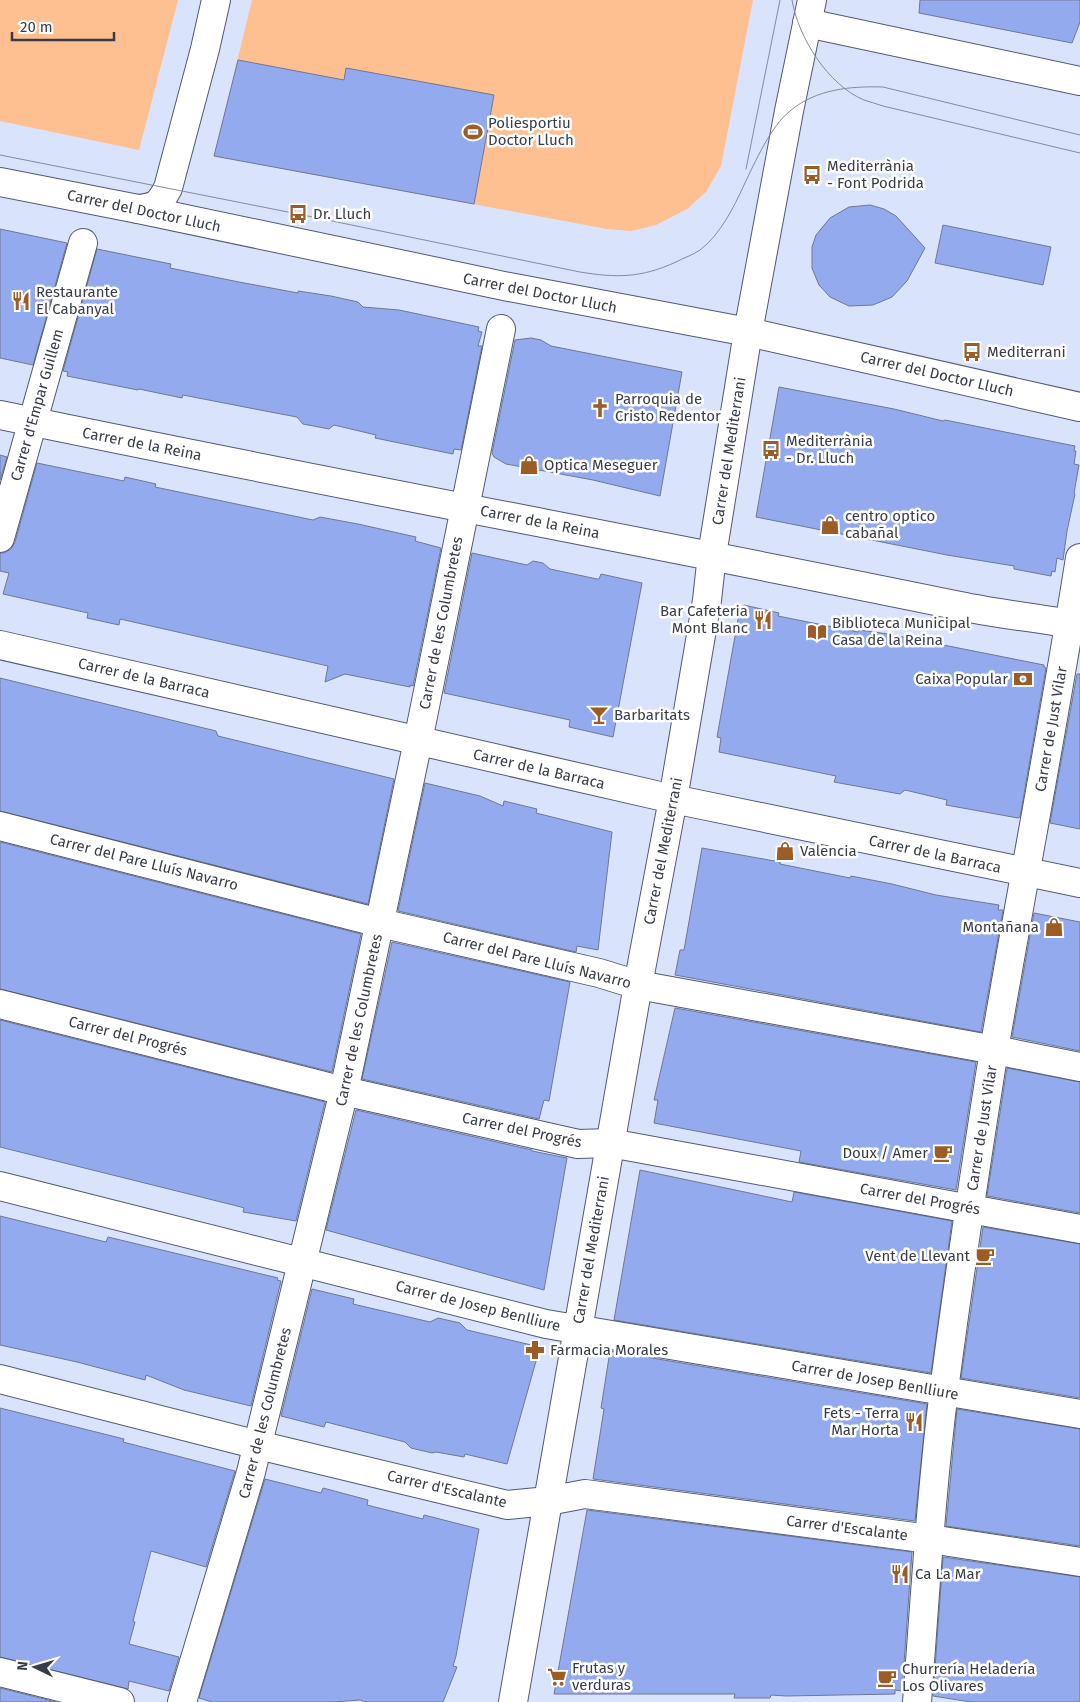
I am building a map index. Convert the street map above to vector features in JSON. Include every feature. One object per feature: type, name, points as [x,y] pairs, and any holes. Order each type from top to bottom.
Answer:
[{"type":"street","points":[[138,209],[153,207],[161,202],[168,188],[216,0]]},
{"type":"street","points":[[809,12],[1080,81]]},
{"type":"street","name":"Carrer del Mediterrani","points":[[513,1702],[610,1143],[673,799],[707,600],[712,555],[748,332],[809,12]]},
{"type":"street","name":"Carrer del Doctor Lluch","points":[[0,182],[519,289],[748,332],[1080,407]]},
{"type":"street","name":"Carrer d'Empar Guillem","points":[[0,538],[83,243]]},
{"type":"street","name":"Carrer de les Columbretes","points":[[182,1702],[251,1472],[344,1091],[418,741],[501,328]]},
{"type":"street","name":"Carrer de la Reina","points":[[0,415],[464,508],[712,555],[989,612],[1075,625]]},
{"type":"street","name":"Carrer de Just Vilar","points":[[917,1702],[944,1392],[970,1208],[995,1050],[1075,625],[1080,558]]},
{"type":"street","name":"Carrer de la Barraca","points":[[0,645],[673,799],[1080,883]]},
{"type":"street","name":"Carrer del Pare Lluís Navarro","points":[[0,826],[380,922],[599,973],[638,985],[1080,1067]]},
{"type":"street","name":"Carrer del Progrés","points":[[0,1004],[344,1091],[578,1144],[610,1143],[1080,1228]]},
{"type":"street","name":"Carrer de Josep Benlliure","points":[[0,1186],[546,1324],[1080,1414]]},
{"type":"street","name":"Carrer d'Escalante","points":[[0,1379],[258,1445],[507,1505],[548,1501],[585,1494],[930,1539],[1080,1562]]},
{"type":"street","points":[[0,1672],[120,1702]]},
{"type":"shaded area","points":[[0,0],[178,0],[139,150],[0,121]]},
{"type":"shaded area","name":"Poliesportiu Doctor Lluch","points":[[252,0],[753,0],[721,166],[706,192],[687,209],[656,225],[631,231],[607,229],[214,156]]},
{"type":"building","points":[[920,0],[1080,0],[1080,22],[1072,43],[919,13]]},
{"type":"building","points":[[238,60],[344,80],[346,68],[494,95],[474,204],[214,156]]},
{"type":"building","points":[[870,205],[884,209],[896,216],[925,248],[907,281],[892,297],[873,305],[849,306],[830,297],[819,285],[812,268],[812,247],[816,235],[830,218],[849,207]]},
{"type":"building","points":[[943,225],[1051,247],[1043,285],[935,263]]},
{"type":"building","name":"Restaurante El Cabanyal","points":[[0,229],[67,243],[33,365],[0,358]]},
{"type":"building","points":[[97,249],[171,264],[170,268],[298,293],[298,291],[331,296],[358,302],[363,307],[399,310],[479,327],[478,331],[482,332],[478,346],[482,346],[461,450],[454,449],[453,454],[375,438],[376,435],[334,425],[329,429],[303,424],[297,417],[183,395],[182,398],[67,376],[68,372],[63,371]]},
{"type":"building","points":[[531,338],[541,340],[551,346],[682,372],[660,496],[593,480],[506,464],[494,457],[492,453],[515,340]]},
{"type":"building","points":[[779,387],[1075,446],[1074,464],[1079,465],[1063,560],[1057,558],[1055,572],[1052,571],[1051,576],[1014,569],[1014,566],[947,555],[756,517]]},
{"type":"building","points":[[0,455],[7,457],[0,480]]},
{"type":"building","points":[[37,463],[124,481],[125,477],[156,484],[155,487],[313,520],[320,517],[358,524],[416,537],[415,541],[441,548],[413,686],[410,685],[410,687],[345,674],[325,682],[328,666],[120,619],[119,625],[87,618],[88,613],[3,594],[9,573],[0,571],[0,553],[11,549],[15,542]]},
{"type":"building","points":[[472,553],[527,565],[533,561],[543,563],[550,569],[597,579],[599,579],[601,574],[642,583],[613,737],[569,727],[570,720],[444,693]]},
{"type":"building","points":[[744,605],[779,613],[778,616],[858,632],[859,630],[888,634],[1044,665],[1046,668],[1020,817],[946,805],[947,800],[905,790],[900,794],[834,782],[836,776],[719,752],[721,738],[717,737],[740,608],[743,610]]},
{"type":"building","points":[[1077,674],[1080,674],[1080,829],[1050,823]]},
{"type":"building","points":[[0,678],[216,731],[218,736],[394,779],[368,904],[0,811]]},
{"type":"building","points":[[425,783],[480,796],[503,806],[504,801],[537,809],[536,813],[612,832],[598,950],[577,946],[576,952],[398,911]]},
{"type":"building","points":[[0,842],[361,934],[332,1072],[0,989]]},
{"type":"building","points":[[702,848],[780,862],[780,864],[850,878],[851,876],[892,884],[936,895],[999,905],[998,910],[1003,910],[981,1032],[675,975],[680,950],[684,950]]},
{"type":"building","points":[[1034,913],[1080,922],[1080,1051],[1012,1037]]},
{"type":"building","points":[[392,942],[570,982],[549,1101],[544,1100],[539,1119],[362,1079]]},
{"type":"building","points":[[675,1008],[976,1062],[956,1190],[799,1162],[801,1151],[654,1123],[658,1100],[654,1100]]},
{"type":"building","points":[[0,1020],[325,1102],[296,1221],[243,1212],[244,1208],[241,1207],[0,1147]]},
{"type":"building","points":[[1007,1068],[1080,1082],[1080,1213],[987,1196]]},
{"type":"building","points":[[356,1110],[567,1158],[544,1290],[326,1230]]},
{"type":"building","points":[[640,1170],[792,1202],[794,1192],[952,1221],[931,1373],[614,1320]]},
{"type":"building","points":[[0,1216],[106,1242],[108,1237],[278,1278],[277,1280],[281,1281],[251,1406],[184,1390],[146,1375],[145,1380],[77,1362],[0,1345]]},
{"type":"building","points":[[983,1227],[1080,1244],[1080,1398],[961,1378]]},
{"type":"building","points":[[312,1289],[354,1299],[353,1304],[430,1322],[438,1318],[460,1323],[467,1330],[540,1347],[507,1464],[465,1454],[464,1457],[432,1453],[411,1448],[405,1442],[326,1422],[324,1427],[281,1416]]},
{"type":"building","points":[[610,1351],[927,1404],[915,1521],[593,1479],[604,1409],[601,1408]]},
{"type":"building","points":[[0,1408],[124,1439],[123,1442],[235,1471],[206,1567],[151,1551],[129,1644],[179,1657],[169,1691],[129,1681],[128,1689],[0,1657]]},
{"type":"building","points":[[957,1409],[1080,1429],[1080,1546],[946,1526]]},
{"type":"building","points":[[265,1479],[321,1493],[323,1488],[368,1500],[367,1505],[423,1519],[424,1515],[479,1529],[453,1666],[457,1667],[443,1702],[365,1702],[360,1700],[333,1702],[212,1702],[199,1698]]},
{"type":"building","points":[[587,1510],[912,1552],[902,1691],[895,1690],[895,1694],[771,1695],[770,1698],[734,1698],[735,1694],[554,1694]]},
{"type":"building","points":[[943,1557],[1080,1577],[1080,1702],[971,1702],[933,1696]]},
{"type":"building","points":[[0,1688],[56,1702],[0,1702]]},
{"type":"tram line","points":[[746,169],[780,0]]},
{"type":"tram line","points":[[792,0],[795,14],[808,44],[827,72],[851,93],[864,100],[1080,153]]},
{"type":"tram line","points":[[0,155],[580,272],[617,276],[640,274],[663,267],[700,250],[707,244],[720,229],[731,211],[758,155],[776,126],[790,111],[822,93],[846,88],[883,87],[1080,135]]},
{"type":"place","name":"Poliesportiu Doctor Lluch","points":[[473,132]]},
{"type":"place","name":"Mediterrània - Font Podrida","points":[[812,175]]},
{"type":"place","name":"Dr. Lluch","points":[[298,214]]},
{"type":"place","name":"Restaurante El Cabanyal","points":[[21,301]]},
{"type":"place","name":"Mediterrani","points":[[972,352]]},
{"type":"place","name":"Parroquia de Cristo Redentor","points":[[600,408]]},
{"type":"place","name":"Mediterrània - Dr. Lluch","points":[[771,450]]},
{"type":"place","name":"Optica Meseguer","points":[[529,465]]},
{"type":"place","name":"centro optico cabañal","points":[[830,525]]},
{"type":"place","name":"Bar Cafeteria Mont Blanc","points":[[763,620]]},
{"type":"place","name":"Biblioteca Municipal Casa de la Reina","points":[[817,632]]},
{"type":"place","name":"Caixa Popular","points":[[1023,679]]},
{"type":"place","name":"Barbaritats","points":[[599,715]]},
{"type":"place","name":"Valencia","points":[[785,851]]},
{"type":"place","name":"Montañana","points":[[1054,927]]},
{"type":"place","name":"Doux / Amer","points":[[943,1153]]},
{"type":"place","name":"Vent de Llevant","points":[[985,1256]]},
{"type":"place","name":"Farmacia Morales","points":[[535,1350]]},
{"type":"place","name":"Fets - Terra Mar Horta","points":[[914,1422]]},
{"type":"place","name":"Ca La Mar","points":[[900,1574]]},
{"type":"place","name":"Frutas y verduras","points":[[557,1677]]},
{"type":"place","name":"Churrería Heladería Los Olivares","points":[[887,1678]]}]
